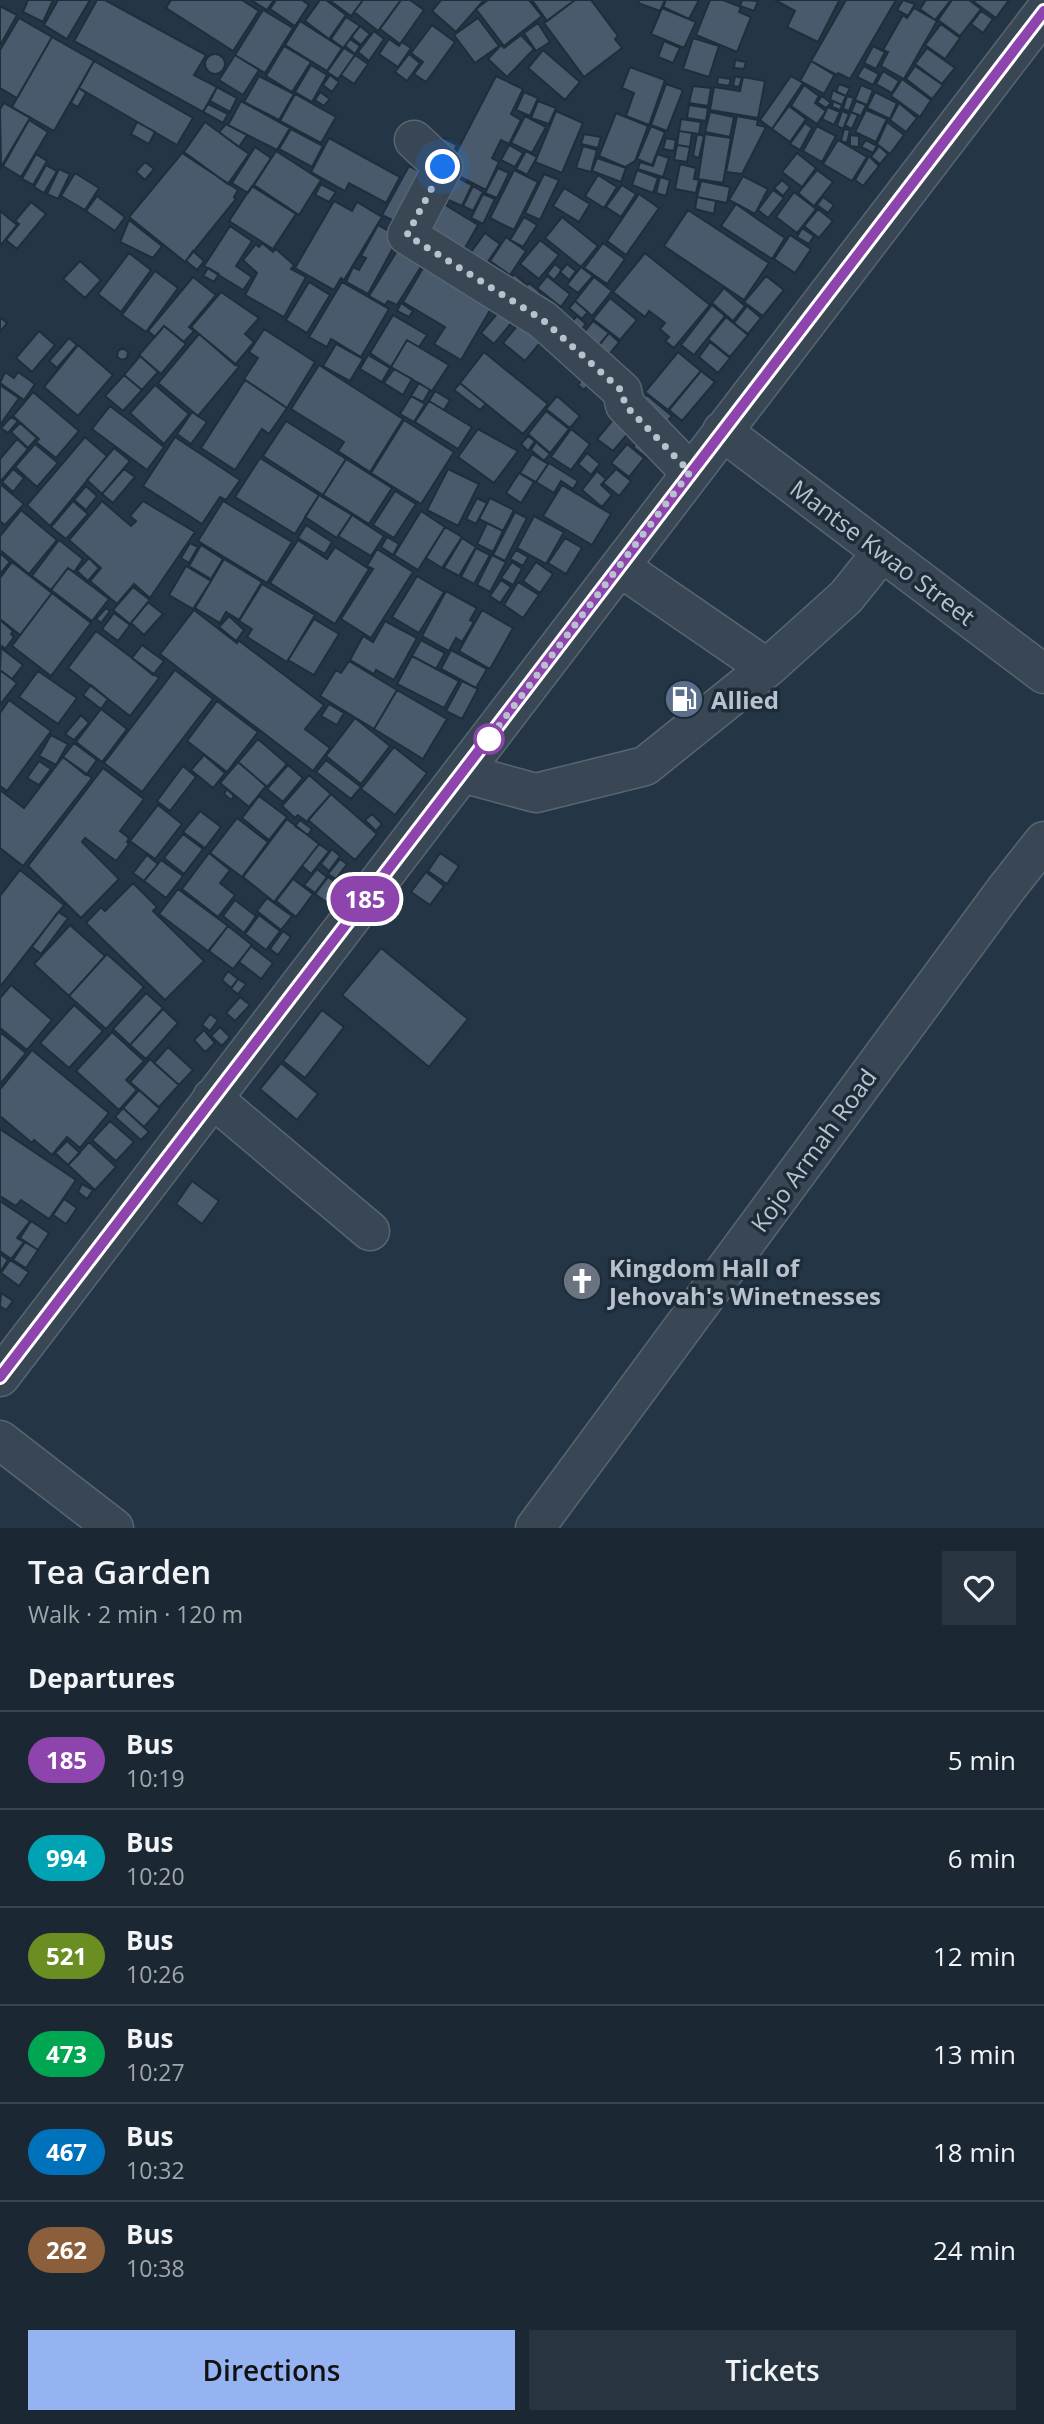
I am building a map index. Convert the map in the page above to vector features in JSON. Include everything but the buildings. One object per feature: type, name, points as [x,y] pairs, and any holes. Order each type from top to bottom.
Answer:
[{"type":"street","points":[[0,1377],[620,567],[1037,8]]},
{"type":"street","points":[[414,140],[443,167],[407,235],[543,320],[622,391],[625,405],[690,472]]},
{"type":"street","name":"Mantse Kwao Street","points":[[722,431],[1044,674]]},
{"type":"street","points":[[462,774],[536,793],[645,766],[767,668],[846,597],[882,552]]},
{"type":"street","points":[[620,567],[767,668]]},
{"type":"street","name":"Kojo Armah Road","points":[[535,1528],[1044,841]]},
{"type":"street","points":[[212,1098],[370,1231]]},
{"type":"street","points":[[0,1440],[114,1528]]},
{"type":"bus line","name":"185","points":[[0,1377],[1044,11]]},
{"type":"place","name":"Allied","points":[[684,699]]},
{"type":"place","name":"Kingdom Hall of Jehovah's Winetnesses","points":[[582,1281]]},
{"type":"route","points":[[443,167],[407,235],[543,320],[622,391],[625,405],[690,472],[489,739]]}]
